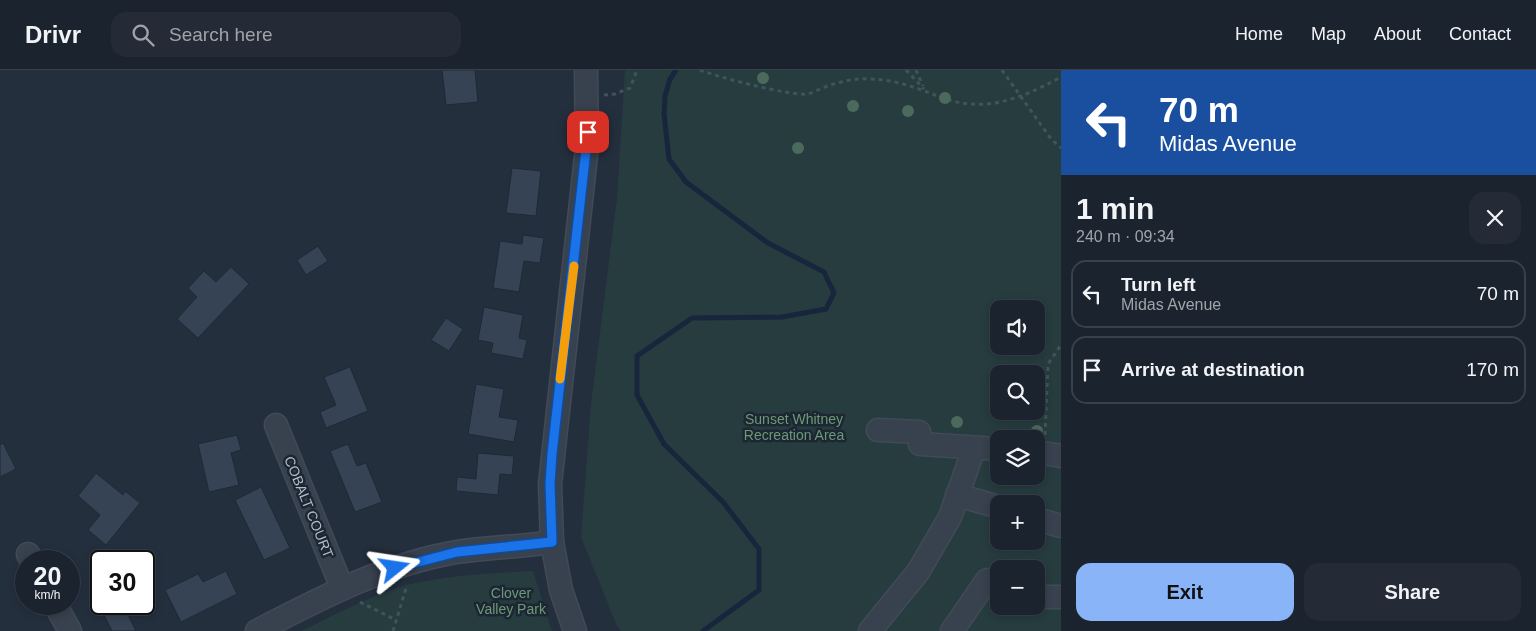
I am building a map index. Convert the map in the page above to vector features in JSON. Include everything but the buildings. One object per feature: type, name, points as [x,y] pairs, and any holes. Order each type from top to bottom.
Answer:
[{"type":"street","points":[[575,631],[561,590],[552,542],[550,484],[587,147],[588,95],[586,70]]},
{"type":"street","name":"COBALT COURT","points":[[276,426],[349,594]]},
{"type":"street","points":[[878,430],[974,448],[990,449]]},
{"type":"street","points":[[870,631],[918,572],[950,517],[974,448]]},
{"type":"street","points":[[957,495],[990,505]]},
{"type":"street","points":[[1045,522],[1061,526]]},
{"type":"street","points":[[257,631],[349,594],[395,568],[457,552],[552,542]]},
{"type":"street","points":[[952,631],[987,580],[990,581]]},
{"type":"street","points":[[1045,597],[1061,597]]},
{"type":"street","points":[[61,615],[70,631]]},
{"type":"path","points":[[588,95],[626,91],[634,81],[637,70]]},
{"type":"path","points":[[700,70],[717,77],[793,93],[807,94],[850,80],[870,78],[924,89],[945,98],[967,104],[992,104],[1021,96],[1061,77]]},
{"type":"path","points":[[906,70],[924,89]]},
{"type":"path","points":[[916,70],[924,89]]},
{"type":"path","points":[[1002,70],[1051,139],[1061,148]]},
{"type":"path","points":[[1047,454],[1048,364],[1061,345]]},
{"type":"path","points":[[393,631],[407,582]]},
{"type":"path","points":[[349,594],[396,620]]},
{"type":"green space","name":"Sunset Whitney Recreation Area","points":[[625,70],[1061,70],[1061,631],[621,631],[616,624],[581,537],[591,404],[617,198]]},
{"type":"green space","name":"Clover Valley Park","points":[[533,571],[552,631],[301,631],[370,598],[411,584],[456,576]]},
{"type":"waterway","points":[[676,70],[670,79],[665,96],[664,114],[669,159],[686,182],[768,243],[824,272],[834,293],[826,309],[782,317],[692,318],[637,356],[637,395],[664,444],[723,502],[759,549],[759,590],[703,631]]},
{"type":"slow traffic","points":[[560,379],[574,266]]},
{"type":"route","points":[[395,568],[457,552],[552,542],[550,514],[552,454],[586,165],[588,132]]}]
